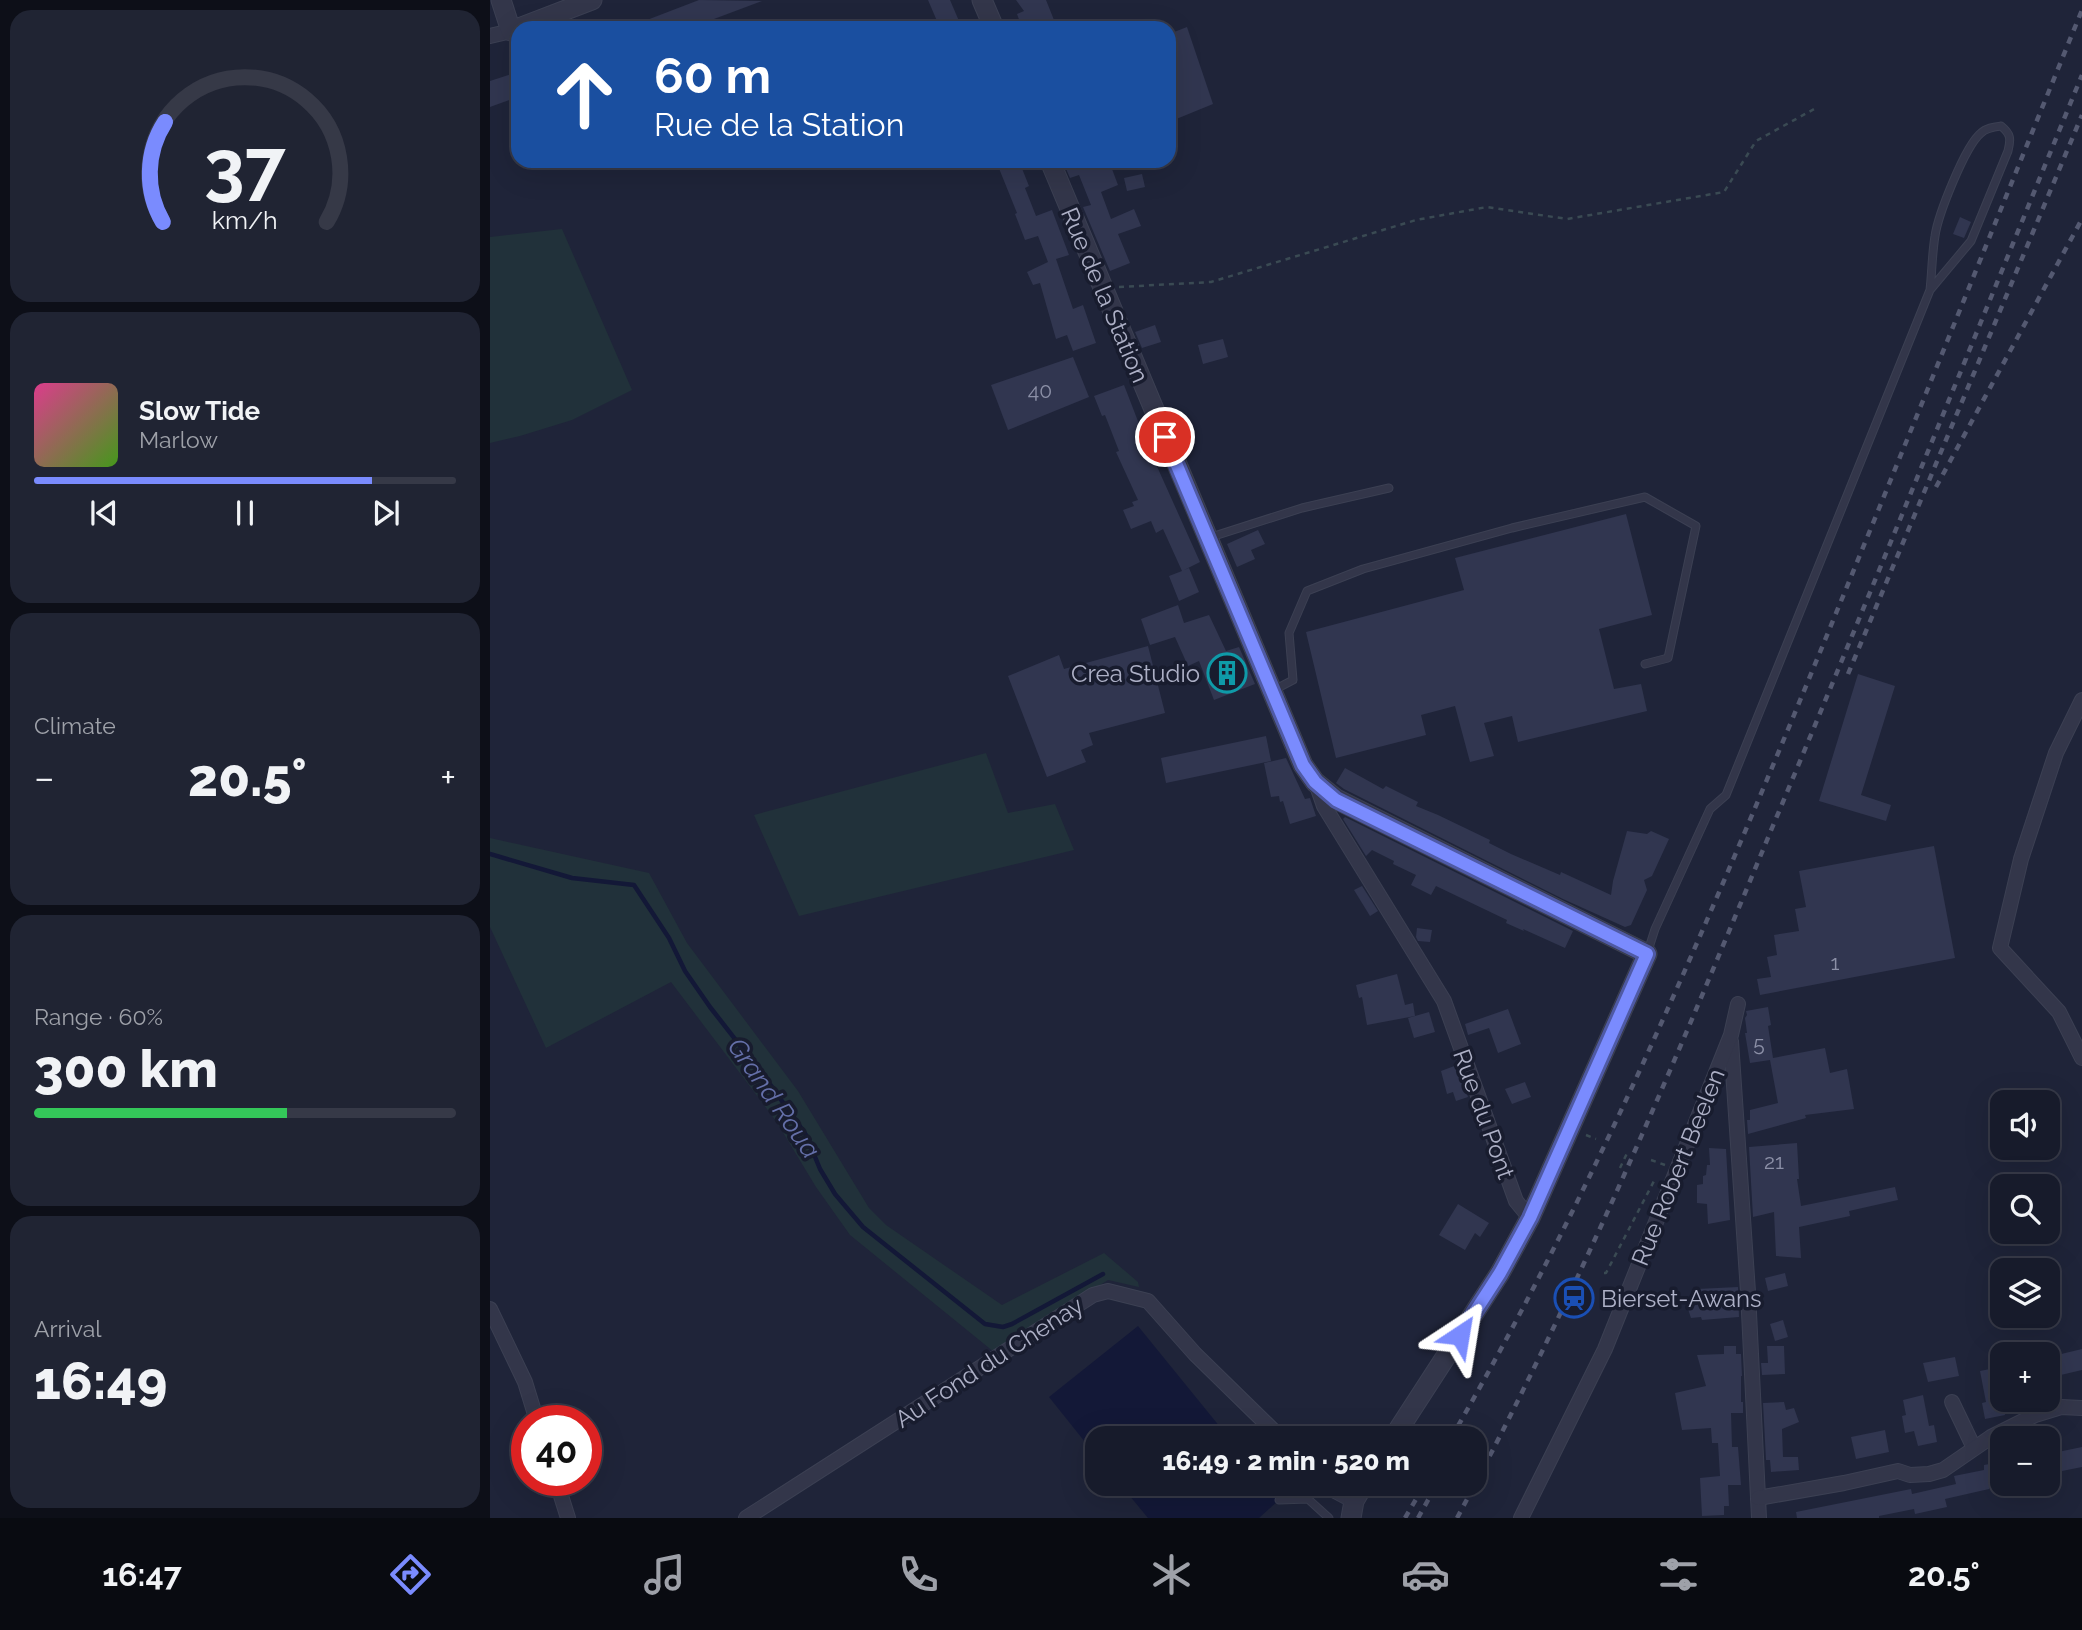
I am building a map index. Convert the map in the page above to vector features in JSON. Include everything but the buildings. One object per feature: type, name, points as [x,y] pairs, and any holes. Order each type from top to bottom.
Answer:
[{"type":"street","points":[[490,36],[511,30],[501,0]]},
{"type":"street","points":[[535,21],[592,0]]},
{"type":"street","points":[[982,0],[991,21]]},
{"type":"street","name":"Rue de la Station","points":[[1053,168],[1303,765],[1315,782],[1336,800],[1647,954]]},
{"type":"street","points":[[2082,700],[2056,753],[2021,859],[2000,948],[2059,1012],[2082,1058]]},
{"type":"street","name":"Rue du Pont","points":[[1315,782],[1324,806],[1444,1001],[1516,1201],[1530,1218]]},
{"type":"street","points":[[1401,1426],[1500,1273],[1530,1218],[1647,954]]},
{"type":"street","name":"Rue Robert Beelen","points":[[1521,1518],[1605,1349],[1731,1035],[1738,1004]]},
{"type":"street","points":[[1731,1035],[1759,1518]]},
{"type":"street","name":"Au Fond du Chenay","points":[[746,1518],[1093,1295],[1108,1291],[1148,1301],[1195,1354],[1269,1426]]},
{"type":"street","points":[[490,1309],[525,1382],[532,1405]]},
{"type":"street","points":[[1952,1402],[1974,1448]]},
{"type":"street","points":[[1758,1498],[1898,1471],[1910,1475],[1929,1474],[1943,1470],[1974,1448],[2035,1415],[2061,1407],[2082,1408]]},
{"type":"street","points":[[561,1496],[568,1518]]},
{"type":"street","points":[[1339,1496],[1352,1510]]},
{"type":"lane","points":[[1647,954],[1655,929],[1710,809],[1726,795],[1930,290],[1971,241],[2008,151],[2011,139],[2008,132],[2001,127],[1992,127],[1981,133],[1970,146],[1956,175],[1935,236],[1930,290]]},
{"type":"lane","points":[[1207,538],[1302,508],[1389,488]]},
{"type":"lane","points":[[1272,691],[1293,681],[1289,633],[1307,592],[1363,569],[1512,528],[1645,497],[1696,526],[1668,659],[1645,664]]},
{"type":"lane","points":[[1279,1500],[1308,1499],[1329,1518]]},
{"type":"path","points":[[1102,287],[1211,282],[1416,220],[1487,207],[1567,219],[1724,192],[1756,141],[1816,108]]},
{"type":"path","points":[[1586,1135],[1596,1139]]},
{"type":"path","points":[[1620,1168],[1628,1151]]},
{"type":"path","points":[[1651,1160],[1657,1162]]},
{"type":"path","points":[[1604,1273],[1654,1181],[1658,1183],[1661,1174]]},
{"type":"shaded area","points":[[562,229],[632,390],[572,420],[490,443],[490,237]]},
{"type":"shaded area","points":[[986,753],[1008,813],[1055,804],[1074,850],[799,916],[754,815]]},
{"type":"shaded area","points":[[490,838],[649,873],[687,943],[798,1091],[869,1208],[886,1225],[1002,1305],[1104,1253],[1138,1282],[1139,1287],[1108,1280],[994,1352],[850,1235],[816,1187],[776,1121],[671,982],[546,1048],[490,927]]},
{"type":"water","points":[[1138,1326],[1219,1426],[1085,1426],[1085,1442],[1049,1397]]},
{"type":"water","points":[[1130,1496],[1276,1496],[1279,1500],[1259,1518],[1148,1518]]},
{"type":"waterway","name":"Grand Roua","points":[[490,854],[572,878],[634,885],[669,938],[685,971],[806,1135],[820,1169],[835,1194],[863,1227],[985,1324],[1003,1327],[1012,1324],[1103,1274]]},
{"type":"railway","points":[[1458,1426],[1547,1262],[1676,991],[1794,715],[2082,10]]},
{"type":"railway","points":[[1457,1518],[1584,1263],[1661,1090],[1736,916],[2082,75]]},
{"type":"railway","points":[[1848,674],[2082,115]]},
{"type":"railway","points":[[1936,487],[2082,219]]},
{"type":"railway","points":[[1405,1518],[1418,1496]]},
{"type":"railway","points":[[1418,1518],[1430,1496]]},
{"type":"place","name":"Crea Studio","points":[[1227,673]]},
{"type":"place","name":"Bierset-Awans","points":[[1574,1298]]},
{"type":"route","points":[[1165,437],[1303,765],[1315,782],[1336,800],[1647,954],[1530,1218],[1500,1273],[1460,1335]]}]
